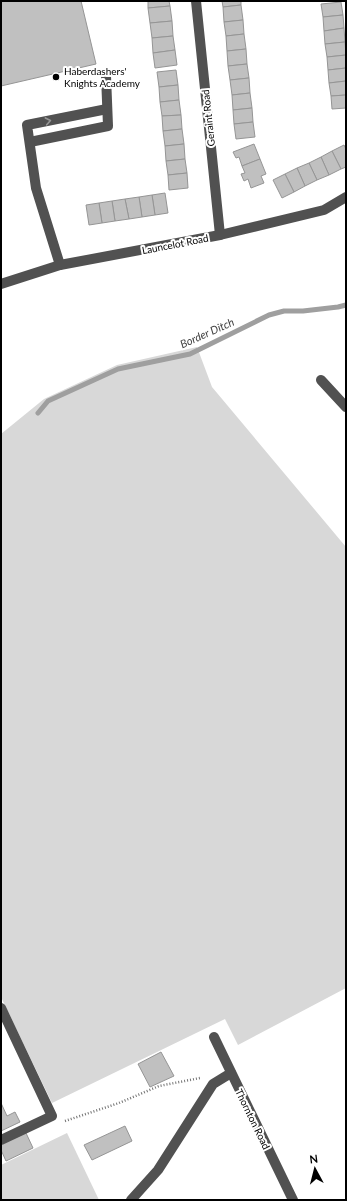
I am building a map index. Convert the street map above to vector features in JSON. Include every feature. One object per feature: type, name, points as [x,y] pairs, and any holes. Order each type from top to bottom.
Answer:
[{"type":"street","name":"Geraint Road","points":[[196,1],[220,235]]},
{"type":"street","points":[[30,142],[108,126],[106,76]]},
{"type":"street","points":[[60,265],[36,188],[27,125],[107,109]]},
{"type":"street","name":"Launcelot Road","points":[[1,284],[60,265],[220,235],[324,210],[346,197]]},
{"type":"street","points":[[321,380],[346,407]]},
{"type":"street","points":[[1,1008],[52,1116],[1,1140]]},
{"type":"street","name":"Thornton Road","points":[[214,1037],[293,1200]]},
{"type":"street","points":[[131,1200],[158,1170],[213,1084],[231,1073]]},
{"type":"path","points":[[52,1116],[58,1115],[60,1122],[78,1118],[159,1086],[207,1077]]},
{"type":"shaded area","points":[[197,347],[212,387],[346,547],[346,988],[238,1045],[225,1019],[52,1103],[1,997],[1,434],[44,399],[117,365]]},
{"type":"shaded area","points":[[67,1133],[99,1200],[1,1200],[1,1165]]},
{"type":"building","points":[[1,1],[81,1],[96,64],[1,86]]},
{"type":"building","points":[[148,1],[169,1],[170,6],[148,8]]},
{"type":"building","points":[[222,1],[241,1],[241,5],[223,7]]},
{"type":"building","points":[[341,2],[343,15],[323,17],[321,4]]},
{"type":"building","points":[[241,5],[243,20],[224,22],[223,7]]},
{"type":"building","points":[[170,6],[172,21],[150,23],[148,8]]},
{"type":"building","points":[[343,15],[344,28],[324,31],[323,17]]},
{"type":"building","points":[[243,20],[244,34],[226,36],[224,22]]},
{"type":"building","points":[[172,21],[173,36],[152,38],[150,23]]},
{"type":"building","points":[[344,28],[345,42],[325,44],[324,31]]},
{"type":"building","points":[[244,34],[246,49],[227,51],[226,36]]},
{"type":"building","points":[[173,36],[175,50],[153,53],[152,38]]},
{"type":"building","points":[[345,42],[346,55],[327,57],[325,44]]},
{"type":"building","points":[[246,49],[247,64],[228,66],[227,51]]},
{"type":"building","points":[[175,50],[177,65],[155,68],[153,53]]},
{"type":"building","points":[[346,55],[346,68],[328,70],[327,57]]},
{"type":"building","points":[[247,64],[249,78],[230,80],[228,66]]},
{"type":"building","points":[[346,68],[346,81],[329,83],[328,70]]},
{"type":"building","points":[[176,70],[178,85],[159,87],[157,72]]},
{"type":"building","points":[[249,78],[250,93],[232,95],[230,80]]},
{"type":"building","points":[[346,81],[346,95],[331,96],[329,83]]},
{"type":"building","points":[[178,85],[179,100],[160,102],[159,87]]},
{"type":"building","points":[[250,93],[252,108],[233,110],[232,95]]},
{"type":"building","points":[[346,95],[346,108],[332,109],[331,96]]},
{"type":"building","points":[[179,100],[181,115],[162,116],[160,102]]},
{"type":"building","points":[[252,108],[253,122],[234,124],[233,110]]},
{"type":"building","points":[[181,115],[182,129],[163,131],[162,116]]},
{"type":"building","points":[[253,122],[255,137],[236,139],[234,124]]},
{"type":"building","points":[[182,129],[184,144],[165,146],[163,131]]},
{"type":"building","points":[[184,144],[185,159],[166,161],[165,146]]},
{"type":"building","points":[[254,144],[260,159],[242,166],[239,157],[236,158],[233,152]]},
{"type":"building","points":[[344,145],[346,149],[346,167],[341,169],[332,151]]},
{"type":"building","points":[[332,151],[341,169],[329,175],[321,157]]},
{"type":"building","points":[[321,157],[329,175],[317,180],[309,163]]},
{"type":"building","points":[[185,159],[187,173],[168,175],[166,161]]},
{"type":"building","points":[[260,159],[266,174],[261,176],[264,183],[251,188],[248,179],[244,181],[241,174],[245,173],[242,166]]},
{"type":"building","points":[[309,163],[317,180],[305,186],[297,168]]},
{"type":"building","points":[[297,168],[305,186],[294,192],[285,174]]},
{"type":"building","points":[[187,173],[188,188],[169,190],[168,175]]},
{"type":"building","points":[[285,174],[294,192],[282,198],[273,180]]},
{"type":"building","points":[[165,193],[168,213],[155,215],[152,195]]},
{"type":"building","points":[[152,195],[155,215],[142,217],[139,197]]},
{"type":"building","points":[[139,197],[142,217],[129,219],[125,199]]},
{"type":"building","points":[[125,199],[129,219],[115,221],[112,201]]},
{"type":"building","points":[[112,201],[115,221],[102,223],[99,203]]},
{"type":"building","points":[[99,203],[102,223],[89,225],[86,205]]},
{"type":"building","points":[[161,1052],[174,1076],[150,1087],[138,1064]]},
{"type":"building","points":[[1,1103],[7,1116],[15,1112],[20,1122],[1,1131]]},
{"type":"building","points":[[125,1126],[132,1141],[92,1160],[84,1145]]},
{"type":"building","points":[[26,1133],[33,1148],[6,1161],[1,1150],[1,1144]]},
{"type":"waterway","name":"Border Ditch","points":[[38,413],[48,401],[118,369],[190,354],[269,315],[284,311],[303,311],[346,305]]},
{"type":"place","name":"Haberdashers' Knights Academy","points":[[56,77]]}]
